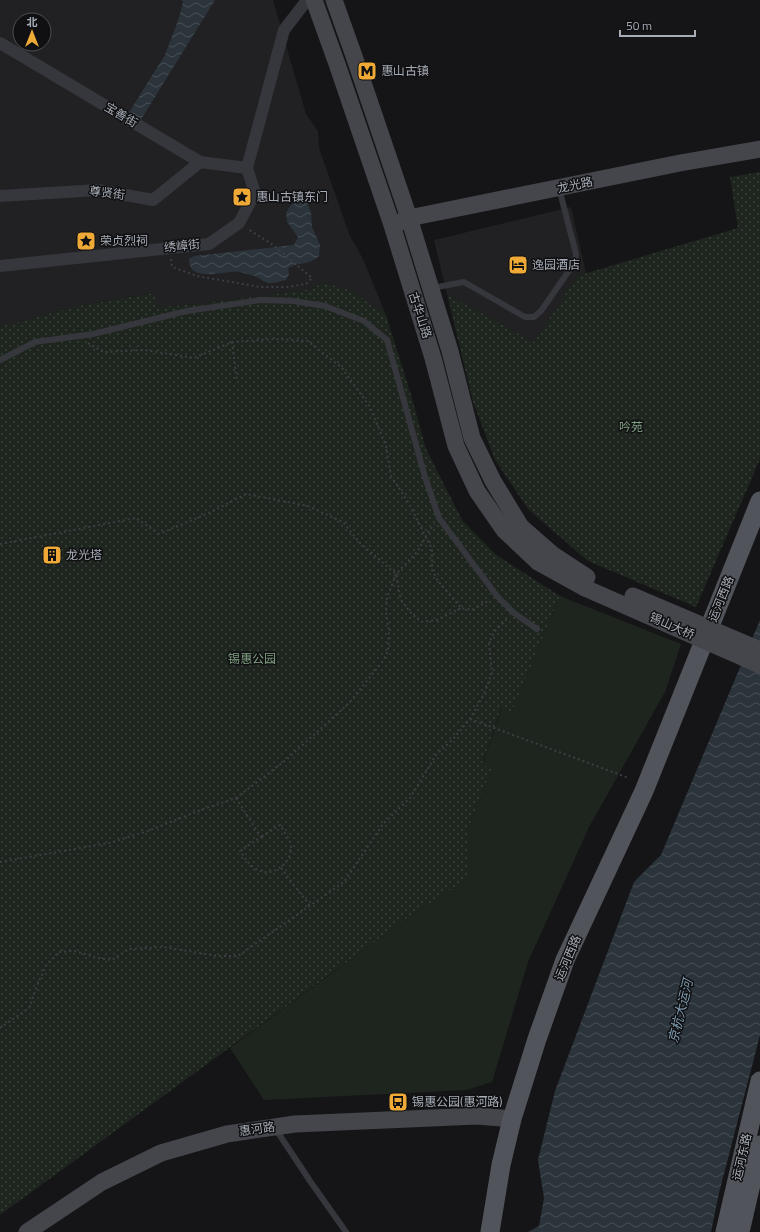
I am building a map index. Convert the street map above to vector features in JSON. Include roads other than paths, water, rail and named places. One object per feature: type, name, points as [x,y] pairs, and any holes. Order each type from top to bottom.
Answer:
[{"type":"main road","name":"古华山路","points":[[314,0],[392,225],[421,291]]},
{"type":"main road","name":"古华山路","points":[[334,0],[409,218],[433,358],[456,446],[477,491],[504,530],[538,562],[586,582]]},
{"type":"main road","name":"龙光路","points":[[392,225],[409,218],[680,162],[760,149]]},
{"type":"main road","name":"运河西路","points":[[490,1232],[501,1165],[512,1119],[537,1039],[565,960],[644,791],[760,502]]},
{"type":"main road","name":"运河西路","points":[[682,696],[702,680],[760,533]]},
{"type":"main road","name":"锡山大桥","points":[[586,582],[760,650]]},
{"type":"main road","name":"锡山大桥","points":[[586,582],[760,665]]},
{"type":"main road","name":"运河东路","points":[[725,1232],[760,1081]]},
{"type":"main road","name":"惠河路","points":[[27,1232],[102,1182],[161,1153],[227,1134],[295,1124],[477,1116],[512,1119]]},
{"type":"main road","name":"运河东路","points":[[740,1232],[760,1145]]},
{"type":"street","points":[[247,168],[284,30],[307,0]]},
{"type":"street","name":"宝善街","points":[[0,43],[200,162],[247,168]]},
{"type":"street","name":"尊贤街","points":[[0,196],[98,190],[153,200],[200,162]]},
{"type":"street","name":"绣嶂街","points":[[0,266],[209,244],[239,223],[254,193],[247,168]]},
{"type":"lane","points":[[421,291],[464,282],[525,317],[534,317],[541,312],[575,262],[576,254],[559,188]]},
{"type":"lane","points":[[0,360],[35,342],[100,332],[187,311],[261,300],[293,301],[325,306],[364,321],[387,340],[425,477],[439,518],[497,596],[514,613],[537,629]]},
{"type":"lane","points":[[274,1127],[346,1232]]},
{"type":"water","points":[[182,0],[215,0],[135,129],[123,122],[165,55],[179,18],[183,2]]},
{"type":"water","points":[[299,200],[307,202],[311,212],[312,227],[320,245],[319,256],[312,261],[288,268],[289,274],[286,280],[268,283],[257,277],[241,272],[201,274],[191,267],[189,259],[194,256],[294,245],[298,237],[287,222],[286,213],[291,205]]},
{"type":"water","name":"京杭大运河","points":[[760,620],[760,1035],[719,1193],[711,1232],[528,1232],[539,1226],[544,1198],[538,1160],[555,1091],[634,882],[661,855]]},
{"type":"place","name":"惠山古镇","points":[[367,71]]},
{"type":"place","name":"惠山古镇东门","points":[[242,197]]},
{"type":"place","name":"荣贞烈祠","points":[[86,241]]},
{"type":"place","name":"逸园酒店","points":[[518,265]]},
{"type":"place","name":"龙光塔","points":[[52,555]]},
{"type":"place","name":"锡惠公园(惠河路)","points":[[398,1102]]},
{"type":"park label","name":"吟苑","points":[[631,427]]},
{"type":"park label","name":"锡惠公园","points":[[252,659]]}]
